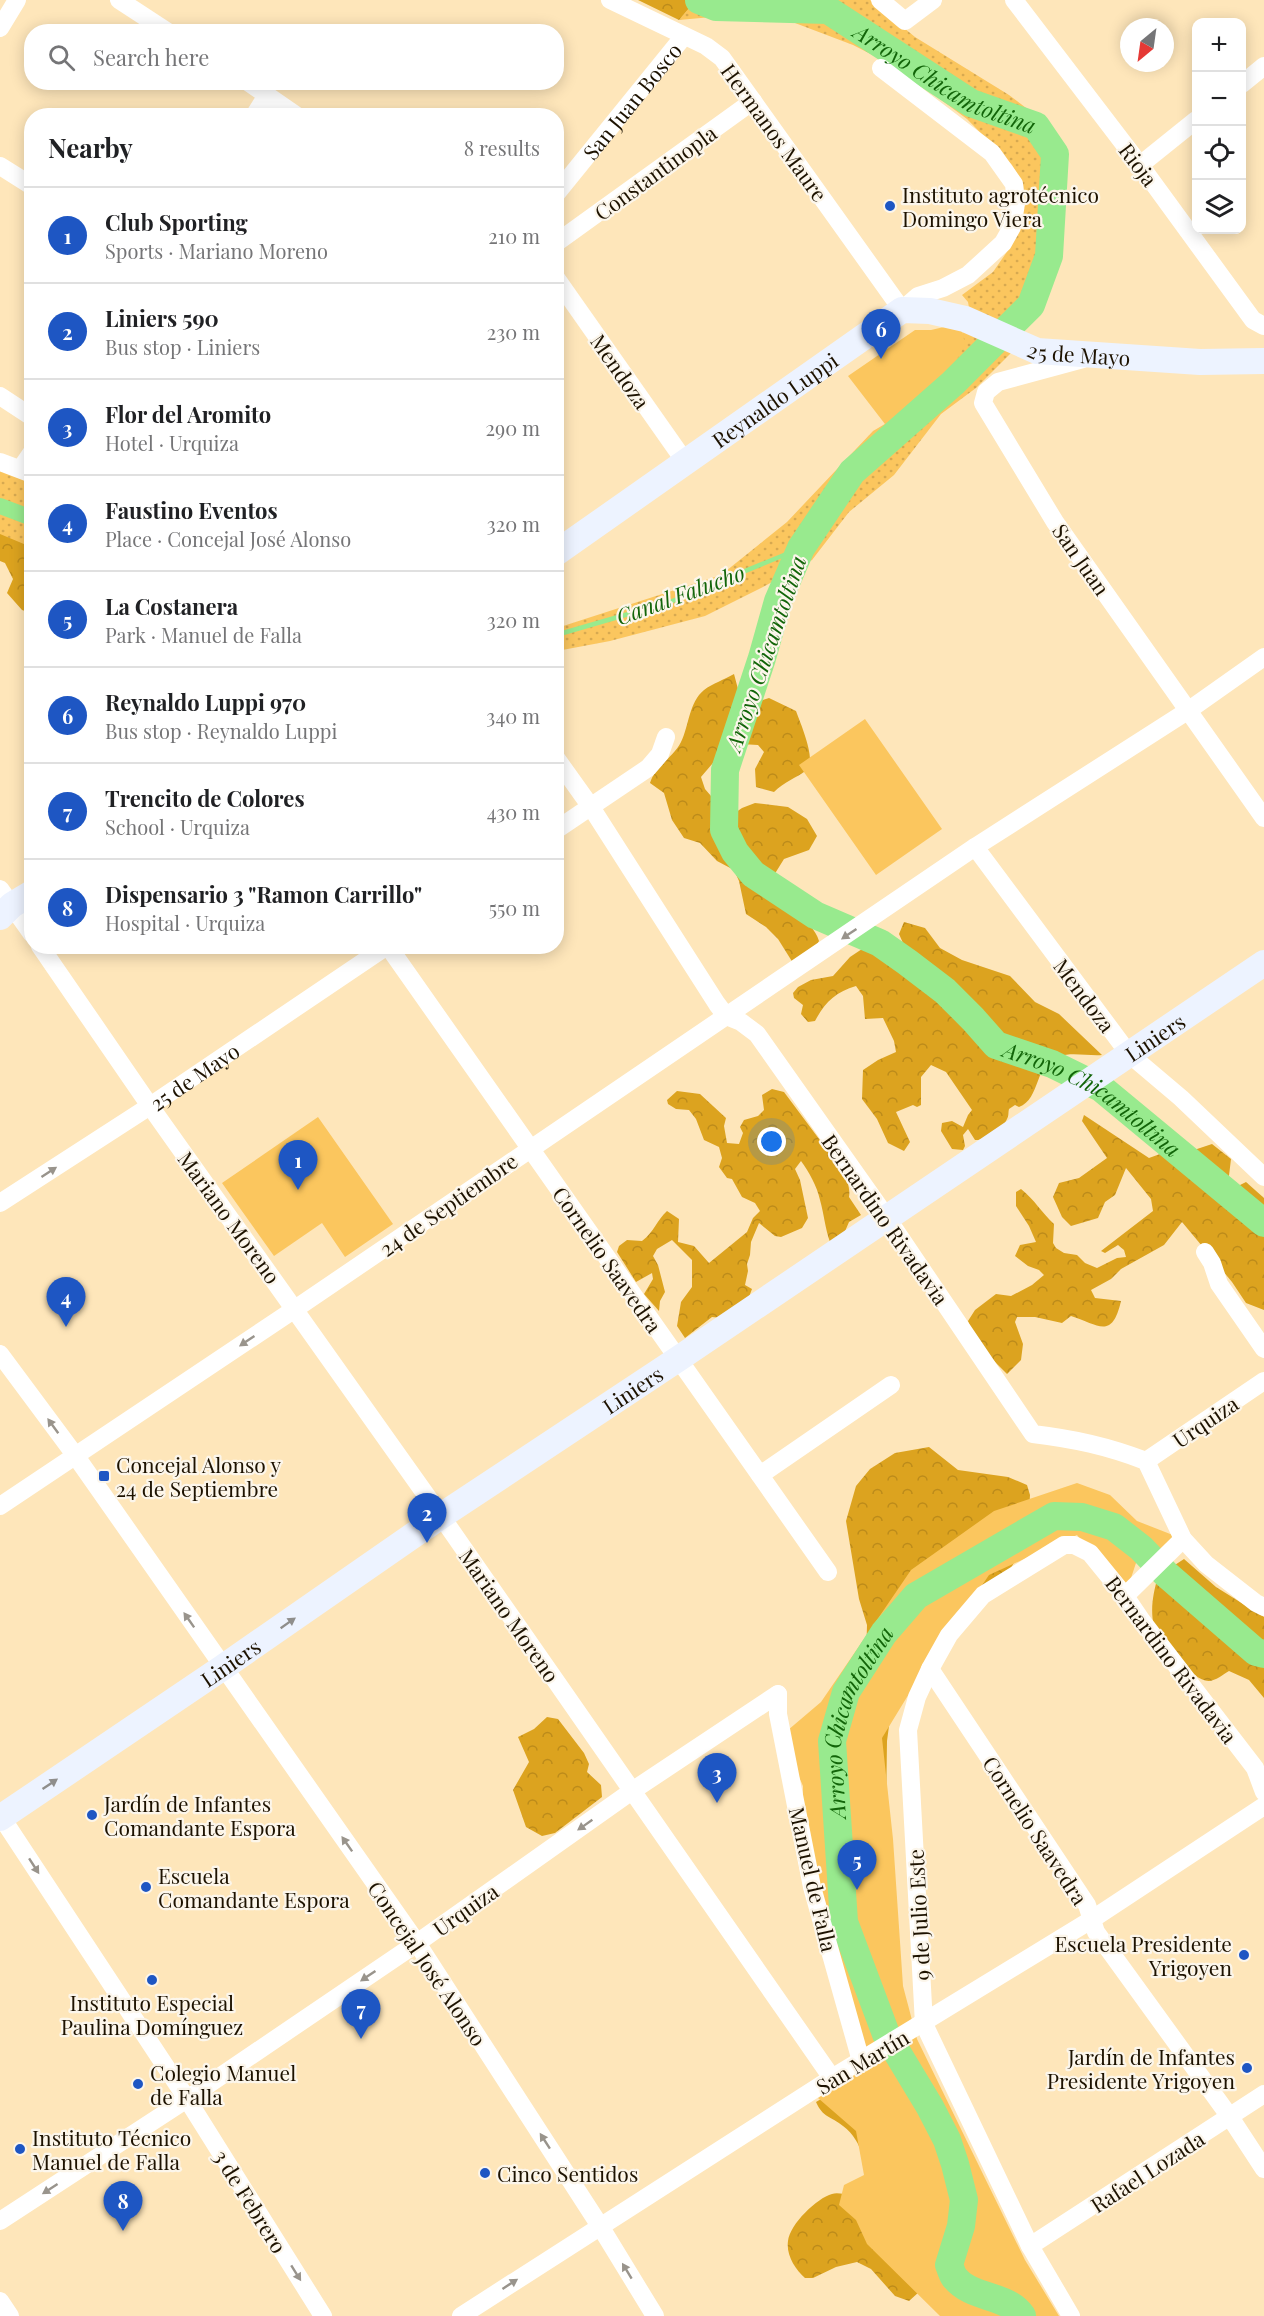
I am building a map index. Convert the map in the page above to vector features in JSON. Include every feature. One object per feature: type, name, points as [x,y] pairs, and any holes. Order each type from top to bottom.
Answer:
[{"type":"street","points":[[0,28],[17,0]]},
{"type":"street","points":[[119,0],[156,24]]},
{"type":"street","name":"Hermanos Maure","points":[[610,0],[706,46],[722,58],[902,310]]},
{"type":"street","points":[[879,0],[905,21],[933,0]]},
{"type":"street","name":"Rioja","points":[[1014,0],[1140,165],[1253,320],[1264,326]]},
{"type":"street","name":"San Juan Bosco","points":[[564,184],[684,36]]},
{"type":"street","points":[[1246,81],[1264,66]]},
{"type":"street","name":"Reynaldo Luppi","points":[[564,547],[902,310],[918,296],[942,288],[968,274],[1004,243],[1012,227],[1016,204],[1014,184],[992,153],[881,68]]},
{"type":"street","points":[[260,90],[286,108]]},
{"type":"street","points":[[259,108],[267,95]]},
{"type":"street","name":"Constantinopla","points":[[564,237],[753,101]]},
{"type":"street","points":[[1140,165],[1192,124]]},
{"type":"street","points":[[0,165],[24,181]]},
{"type":"street","name":"Mendoza","points":[[564,289],[686,463]]},
{"type":"street","name":"25 de Mayo","points":[[902,310],[930,311],[965,320],[1037,351],[1200,362],[1264,361]]},
{"type":"street","name":"San Juan","points":[[1099,355],[998,382],[986,392],[983,403],[1055,522],[1264,818]]},
{"type":"street","points":[[0,396],[24,412]]},
{"type":"street","points":[[0,462],[24,470]]},
{"type":"street","name":"24 de Septiembre","points":[[0,1506],[801,967],[975,847],[1189,710],[1264,657]]},
{"type":"street","points":[[564,825],[648,768],[660,754],[666,736]]},
{"type":"street","name":"Bernardino Rivadavia","points":[[564,769],[591,807],[726,1016],[741,1022],[757,1034],[887,1218],[1033,1434],[1083,1440],[1146,1461]]},
{"type":"street","name":"Mendoza","points":[[975,847],[1121,1059],[1181,1098],[1264,1177]]},
{"type":"street","points":[[24,887],[11,901],[24,921]]},
{"type":"street","name":"Mariano Moreno","points":[[46,954],[150,1106],[441,1516],[832,2078]]},
{"type":"street","name":"25 de Mayo","points":[[0,1203],[150,1106],[376,954]]},
{"type":"street","name":"Cornelio Saavedra","points":[[394,954],[828,1572]]},
{"type":"street","name":"Liniers","points":[[0,1817],[222,1668],[441,1516],[678,1359],[1264,963]]},
{"type":"street","points":[[1205,1252],[1212,1263],[1219,1284],[1264,1349]]},
{"type":"street","name":"Concejal José Alonso","points":[[0,1354],[75,1455],[222,1668],[417,1943],[600,2226],[655,2316]]},
{"type":"street","name":"Urquiza","points":[[1146,1461],[1264,1381]]},
{"type":"street","points":[[760,1475],[891,1386]]},
{"type":"street","points":[[1146,1461],[1183,1539],[1206,1564],[1264,1607]]},
{"type":"street","points":[[1125,1596],[1183,1539]]},
{"type":"street","name":"Bernardino Rivadavia","points":[[1064,1545],[1074,1545],[1090,1553],[1125,1596],[1255,1767],[1264,1792]]},
{"type":"street","name":"9 de Julio Este","points":[[1064,1545],[983,1595],[949,1635],[916,1697],[908,1730],[921,2025],[1030,2246],[1071,2316]]},
{"type":"street","name":"Cornelio Saavedra","points":[[930,1669],[1087,1905],[1096,1932],[1230,2117],[1264,2169]]},
{"type":"street","name":"Urquiza","points":[[0,2221],[187,2099],[417,1943],[632,1791],[778,1694]]},
{"type":"street","name":"Manuel de Falla","points":[[778,1694],[778,1714],[812,1887],[864,2059]]},
{"type":"street","name":"San Martín","points":[[461,2316],[832,2078],[1091,1920],[1264,1806]]},
{"type":"street","name":"3 de Febrero","points":[[0,1817],[187,2099],[324,2316]]},
{"type":"street","name":"Rafael Lozada","points":[[1030,2246],[1264,2094]]},
{"type":"street","points":[[0,2301],[10,2316]]},
{"type":"shaded area","points":[[696,0],[870,0],[915,37],[1009,95],[1051,127],[1065,164],[1065,198],[1055,264],[1013,351],[976,388],[941,414],[894,475],[849,512],[812,560],[705,616],[610,641],[564,650],[564,626],[721,575],[787,522],[873,431],[895,418],[956,353],[970,313],[968,302],[962,295],[993,272],[1011,246],[1021,220],[1025,199],[1023,184],[1012,165],[967,119],[898,68],[853,45],[766,12],[679,20]]},
{"type":"shaded area","points":[[961,323],[965,345],[948,375],[919,408],[888,428],[848,376],[915,330],[931,330]]},
{"type":"shaded area","points":[[0,469],[24,477],[24,555],[0,546]]},
{"type":"shaded area","points":[[865,719],[942,829],[876,875],[799,765]]},
{"type":"shaded area","points":[[318,1117],[393,1224],[345,1257],[322,1223],[274,1256],[222,1183]]},
{"type":"shaded area","points":[[1077,1483],[1110,1495],[1137,1521],[1183,1539],[1157,1565],[1141,1548],[1125,1596],[1077,1535],[989,1575],[882,1738],[893,1839],[903,1986],[917,2039],[1025,2260],[1059,2316],[940,2316],[867,2244],[856,2220],[839,2205],[844,2185],[864,2175],[856,2131],[818,2098],[862,2069],[803,1857],[803,1786],[781,1736],[821,1702],[911,1570],[994,1511]]},
{"type":"green space","points":[[638,0],[696,0],[679,20]]},
{"type":"green space","points":[[0,534],[24,544],[24,611],[7,593],[13,579],[5,563],[0,561]]},
{"type":"green space","points":[[734,674],[738,689],[757,702],[769,698],[796,711],[809,750],[810,765],[807,770],[774,792],[756,787],[755,769],[764,752],[758,745],[748,744],[732,748],[719,757],[701,777],[705,789],[729,817],[755,803],[788,807],[807,819],[817,836],[809,850],[784,859],[766,888],[779,902],[810,926],[819,941],[813,952],[793,963],[778,939],[766,927],[746,914],[739,881],[734,870],[717,861],[700,843],[684,838],[672,820],[664,793],[650,783],[652,777],[681,742],[692,708],[699,695],[707,688]]},
{"type":"green space","points":[[904,922],[925,928],[940,948],[962,960],[1010,976],[1035,1002],[1059,1014],[1102,1055],[1070,1054],[1051,1060],[1045,1066],[1026,1103],[1009,1109],[1005,1123],[988,1136],[975,1140],[968,1129],[963,1135],[965,1146],[963,1150],[952,1149],[941,1131],[942,1123],[952,1121],[963,1127],[972,1110],[946,1072],[931,1065],[921,1077],[921,1105],[917,1107],[913,1105],[896,1112],[910,1142],[904,1151],[888,1143],[877,1119],[862,1099],[863,1070],[896,1052],[894,1041],[883,1018],[865,1019],[863,996],[856,986],[837,995],[827,1003],[815,1021],[808,1022],[801,1014],[803,1005],[794,998],[793,993],[798,987],[811,980],[833,976],[850,957],[862,949],[884,957],[903,943],[899,934]]},
{"type":"green space","points":[[772,1089],[784,1092],[831,1155],[846,1180],[849,1197],[861,1215],[849,1222],[843,1236],[830,1242],[817,1190],[801,1161],[795,1169],[800,1180],[808,1218],[802,1228],[781,1237],[775,1236],[759,1223],[751,1242],[747,1264],[745,1285],[752,1289],[749,1297],[722,1318],[712,1317],[685,1338],[677,1326],[681,1302],[692,1287],[692,1260],[672,1240],[657,1249],[653,1256],[658,1265],[665,1292],[660,1301],[659,1311],[644,1294],[653,1279],[652,1273],[636,1282],[617,1252],[619,1246],[627,1240],[642,1241],[667,1211],[679,1219],[678,1242],[694,1246],[709,1263],[747,1232],[753,1218],[760,1211],[755,1203],[742,1197],[732,1179],[727,1178],[719,1167],[722,1158],[719,1147],[704,1140],[696,1119],[689,1110],[676,1109],[668,1104],[667,1100],[677,1091],[700,1094],[726,1118],[724,1126],[727,1143],[739,1144],[743,1133],[740,1127],[744,1120],[758,1116],[764,1110],[762,1095]]},
{"type":"green space","points":[[1084,1115],[1149,1158],[1160,1154],[1176,1156],[1212,1144],[1231,1159],[1228,1184],[1232,1189],[1246,1182],[1264,1198],[1264,1310],[1246,1303],[1232,1282],[1182,1222],[1164,1245],[1121,1269],[1111,1279],[1091,1290],[1095,1298],[1121,1301],[1109,1325],[1097,1325],[1071,1316],[1062,1323],[1035,1317],[1017,1317],[1015,1322],[1023,1344],[1021,1360],[1007,1374],[975,1342],[968,1321],[975,1310],[996,1294],[1011,1296],[1032,1285],[1044,1275],[1015,1256],[1020,1245],[1036,1242],[1016,1206],[1016,1192],[1021,1189],[1054,1224],[1053,1243],[1056,1248],[1064,1253],[1077,1255],[1085,1263],[1097,1268],[1117,1258],[1126,1257],[1124,1250],[1118,1245],[1105,1253],[1101,1251],[1153,1211],[1151,1199],[1126,1168],[1115,1195],[1105,1202],[1098,1218],[1071,1226],[1062,1217],[1053,1197],[1059,1183],[1079,1178],[1107,1158],[1082,1121]]},
{"type":"green space","points":[[929,1447],[958,1470],[1008,1477],[1027,1485],[1030,1495],[1027,1542],[1007,1574],[895,1681],[887,1741],[886,1815],[865,1693],[867,1625],[859,1599],[846,1521],[856,1486],[870,1469],[895,1453]]},
{"type":"green space","points":[[1184,1559],[1216,1587],[1264,1617],[1264,1698],[1249,1680],[1229,1671],[1217,1679],[1202,1680],[1177,1660],[1157,1633],[1152,1608],[1158,1576]]},
{"type":"green space","points":[[547,1717],[558,1719],[584,1753],[589,1764],[587,1772],[601,1785],[602,1797],[555,1833],[542,1836],[526,1827],[513,1790],[529,1762],[518,1737],[534,1729]]},
{"type":"green space","points":[[841,2087],[919,2292],[909,2301],[895,2296],[871,2269],[857,2262],[836,2267],[813,2278],[805,2278],[790,2256],[788,2241],[790,2234],[812,2206],[832,2194],[853,2195],[869,2190],[862,2155],[855,2139],[843,2126],[824,2114],[816,2102]]},
{"type":"waterway","name":"Arroyo Chicamtoltina","points":[[699,0],[716,7],[828,10],[971,103],[1036,126],[1055,154],[1049,256],[1031,305],[953,383],[852,472],[801,548],[778,601],[725,770],[724,830],[735,852],[753,874],[815,915],[880,943],[945,991],[996,1045],[1052,1064],[1101,1088],[1264,1223]]},
{"type":"waterway","name":"Canal Falucho","points":[[0,506],[24,515]]},
{"type":"waterway","name":"Canal Falucho","points":[[564,633],[670,602],[801,548]]},
{"type":"waterway","name":"Arroyo Chicamtoltina","points":[[1022,2316],[1008,2304],[962,2285],[952,2274],[949,2265],[961,2226],[964,2200],[955,2164],[947,2140],[930,2107],[886,2034],[844,1922],[832,1741],[846,1692],[884,1633],[916,1596],[1054,1516],[1082,1517],[1114,1527],[1141,1548],[1166,1574],[1256,1652],[1264,1654]]},
{"type":"place","name":"Instituto agrotécnico Domingo Viera","points":[[890,206]]},
{"type":"place","name":"Reynaldo Luppi 970","points":[[881,359]]},
{"type":"place","name":"Club Sporting","points":[[298,1190]]},
{"type":"place","name":"Faustino Eventos","points":[[66,1327]]},
{"type":"place","name":"Concejal Alonso y 24 de Septiembre","points":[[104,1476]]},
{"type":"place","name":"Liniers 590","points":[[427,1543]]},
{"type":"place","name":"Flor del Aromito","points":[[717,1803]]},
{"type":"place","name":"Jardín de Infantes Comandante Espora","points":[[92,1815]]},
{"type":"place","name":"Escuela Comandante Espora","points":[[146,1887]]},
{"type":"place","name":"La Costanera","points":[[857,1890]]},
{"type":"place","name":"Escuela Presidente Yrigoyen","points":[[1244,1955]]},
{"type":"place","name":"Instituto Especial Paulina Domínguez","points":[[152,1980]]},
{"type":"place","name":"Trencito de Colores","points":[[361,2039]]},
{"type":"place","name":"Jardín de Infantes Presidente Yrigoyen","points":[[1247,2068]]},
{"type":"place","name":"Colegio Manuel de Falla","points":[[138,2084]]},
{"type":"place","name":"Instituto Técnico Manuel de Falla","points":[[20,2149]]},
{"type":"place","name":"Cinco Sentidos","points":[[485,2173]]},
{"type":"place","name":"Dispensario 3 \"Ramon Carrillo\"","points":[[123,2231]]}]
